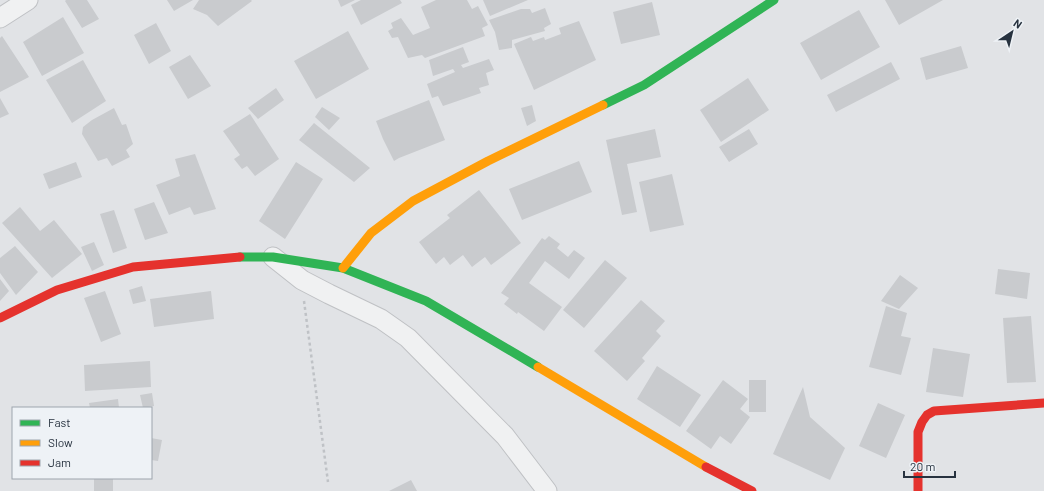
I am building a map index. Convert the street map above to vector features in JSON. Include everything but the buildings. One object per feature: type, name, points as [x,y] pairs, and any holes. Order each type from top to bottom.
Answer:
[{"type":"street","points":[[0,18],[28,0]]},
{"type":"street","points":[[344,268],[371,232],[413,201],[488,160],[644,85],[774,0]]},
{"type":"street","points":[[273,257],[302,280],[381,319],[408,338],[505,436],[547,491]]},
{"type":"street","points":[[0,318],[57,290],[133,267],[232,258],[273,257],[344,268],[426,301],[714,472],[752,491]]},
{"type":"street","points":[[918,491],[918,432],[927,415],[934,411],[1044,403]]},
{"type":"path","points":[[302,280],[328,482]]},
{"type":"traffic: fast","points":[[603,105],[644,85],[774,0]]},
{"type":"traffic: fast","points":[[240,257],[273,257],[343,268],[426,301],[538,367]]},
{"type":"traffic: slow","points":[[343,268],[371,233],[413,201],[488,161],[603,105]]},
{"type":"traffic: slow","points":[[538,367],[706,467]]},
{"type":"traffic: jam","points":[[0,318],[57,290],[133,267],[240,257]]},
{"type":"traffic: jam","points":[[918,491],[918,432],[927,415],[934,411],[1044,403]]},
{"type":"traffic: jam","points":[[706,467],[752,491]]}]
